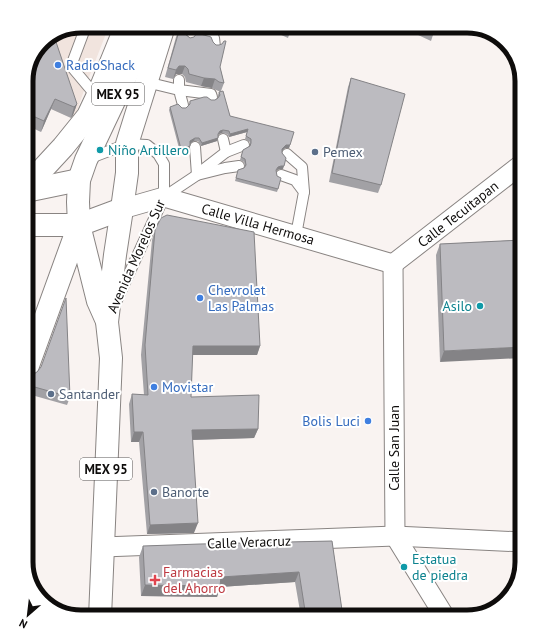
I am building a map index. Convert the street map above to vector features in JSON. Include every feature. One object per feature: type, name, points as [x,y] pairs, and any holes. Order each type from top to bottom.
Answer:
[{"type":"main road","points":[[33,179],[63,147],[88,116],[123,33]]},
{"type":"main road","name":"Avenida Morelos Sur","points":[[107,322],[98,301],[79,225],[78,202],[83,170],[144,33]]},
{"type":"main road","name":"Avenida Morelos Sur","points":[[107,322],[127,173],[127,144],[162,33]]},
{"type":"main road","points":[[33,188],[83,170]]},
{"type":"main road","points":[[33,225],[79,225],[122,209]]},
{"type":"main road","points":[[33,352],[79,225]]},
{"type":"main road","name":"MEX 95","points":[[100,610],[111,358],[107,322]]},
{"type":"street","name":"Calle Tecuitapan","points":[[393,264],[515,169]]},
{"type":"street","points":[[122,209],[164,197]]},
{"type":"street","name":"Calle Villa Hermosa","points":[[164,197],[393,264]]},
{"type":"street","name":"Calle San Juan","points":[[393,264],[395,536]]},
{"type":"street","points":[[395,536],[441,610]]},
{"type":"street","name":"Calle Veracruz","points":[[103,547],[395,536],[515,542]]},
{"type":"lane","points":[[83,33],[71,66],[97,97]]},
{"type":"lane","points":[[207,33],[214,38],[215,47]]},
{"type":"lane","points":[[146,82],[179,85],[211,93]]},
{"type":"lane","points":[[179,85],[183,106]]},
{"type":"lane","points":[[223,139],[226,152]]},
{"type":"lane","name":"Avenida Morelos Sur","points":[[83,170],[127,144],[147,145],[158,154],[164,164],[164,197],[107,322]]},
{"type":"lane","points":[[164,197],[197,175],[226,152],[244,145]]},
{"type":"lane","points":[[195,148],[197,175]]},
{"type":"lane","points":[[287,154],[302,167],[304,192],[296,235]]},
{"type":"lane","points":[[197,175],[238,166]]},
{"type":"lane","points":[[281,175],[295,180],[304,192]]},
{"type":"shaded area","points":[[106,33],[74,119],[33,101],[34,74],[39,58],[54,41],[72,34]]},
{"type":"building","points":[[178,33],[185,33],[190,38],[194,37],[197,33],[211,37],[216,45],[222,44],[226,41],[220,67],[224,83],[215,79],[189,74],[188,69],[185,66],[179,66],[176,70],[168,68]]},
{"type":"building","points":[[55,40],[77,104],[74,107],[55,99],[44,121],[33,116],[33,78],[38,60],[49,45]]},
{"type":"building","points":[[351,78],[405,94],[381,185],[332,173]]},
{"type":"building","points":[[223,91],[230,116],[294,132],[290,145],[286,145],[282,149],[282,153],[286,158],[284,166],[278,167],[276,170],[277,176],[281,178],[278,189],[236,178],[238,170],[244,168],[246,165],[245,159],[241,157],[243,150],[250,146],[251,143],[251,139],[246,136],[248,129],[230,134],[229,131],[223,130],[218,134],[218,138],[202,143],[199,138],[195,138],[190,141],[190,146],[181,149],[170,107],[178,104],[182,108],[186,108],[190,104],[190,101],[204,97],[215,100],[220,95],[219,92]]},
{"type":"building","points":[[167,215],[254,232],[260,346],[193,346],[191,397],[259,395],[258,429],[192,430],[198,523],[150,525],[143,432],[134,432],[132,394],[148,395],[145,345],[155,230],[161,218]]},
{"type":"building","name":"Asilo","points":[[515,240],[515,347],[444,351],[440,244]]},
{"type":"building","points":[[66,298],[70,397],[33,387],[35,373],[41,367]]},
{"type":"building","points":[[332,541],[342,610],[305,610],[299,572],[221,577],[220,586],[145,585],[143,546]]},
{"type":"place","name":"RadioShack","points":[[58,65]]},
{"type":"place","name":"Niño Artillero","points":[[100,150]]},
{"type":"place","name":"Pemex","points":[[315,152]]},
{"type":"place","name":"Chevrolet Las Palmas","points":[[200,298]]},
{"type":"place","name":"Asilo","points":[[480,306]]},
{"type":"place","name":"Movistar","points":[[154,387]]},
{"type":"place","name":"Santander","points":[[51,394]]},
{"type":"place","name":"Bolis Luci","points":[[368,421]]},
{"type":"place","name":"Banorte","points":[[154,492]]},
{"type":"place","name":"Estatua de piedra","points":[[404,567]]},
{"type":"place","name":"Farmacias del Ahorro","points":[[155,580]]}]
